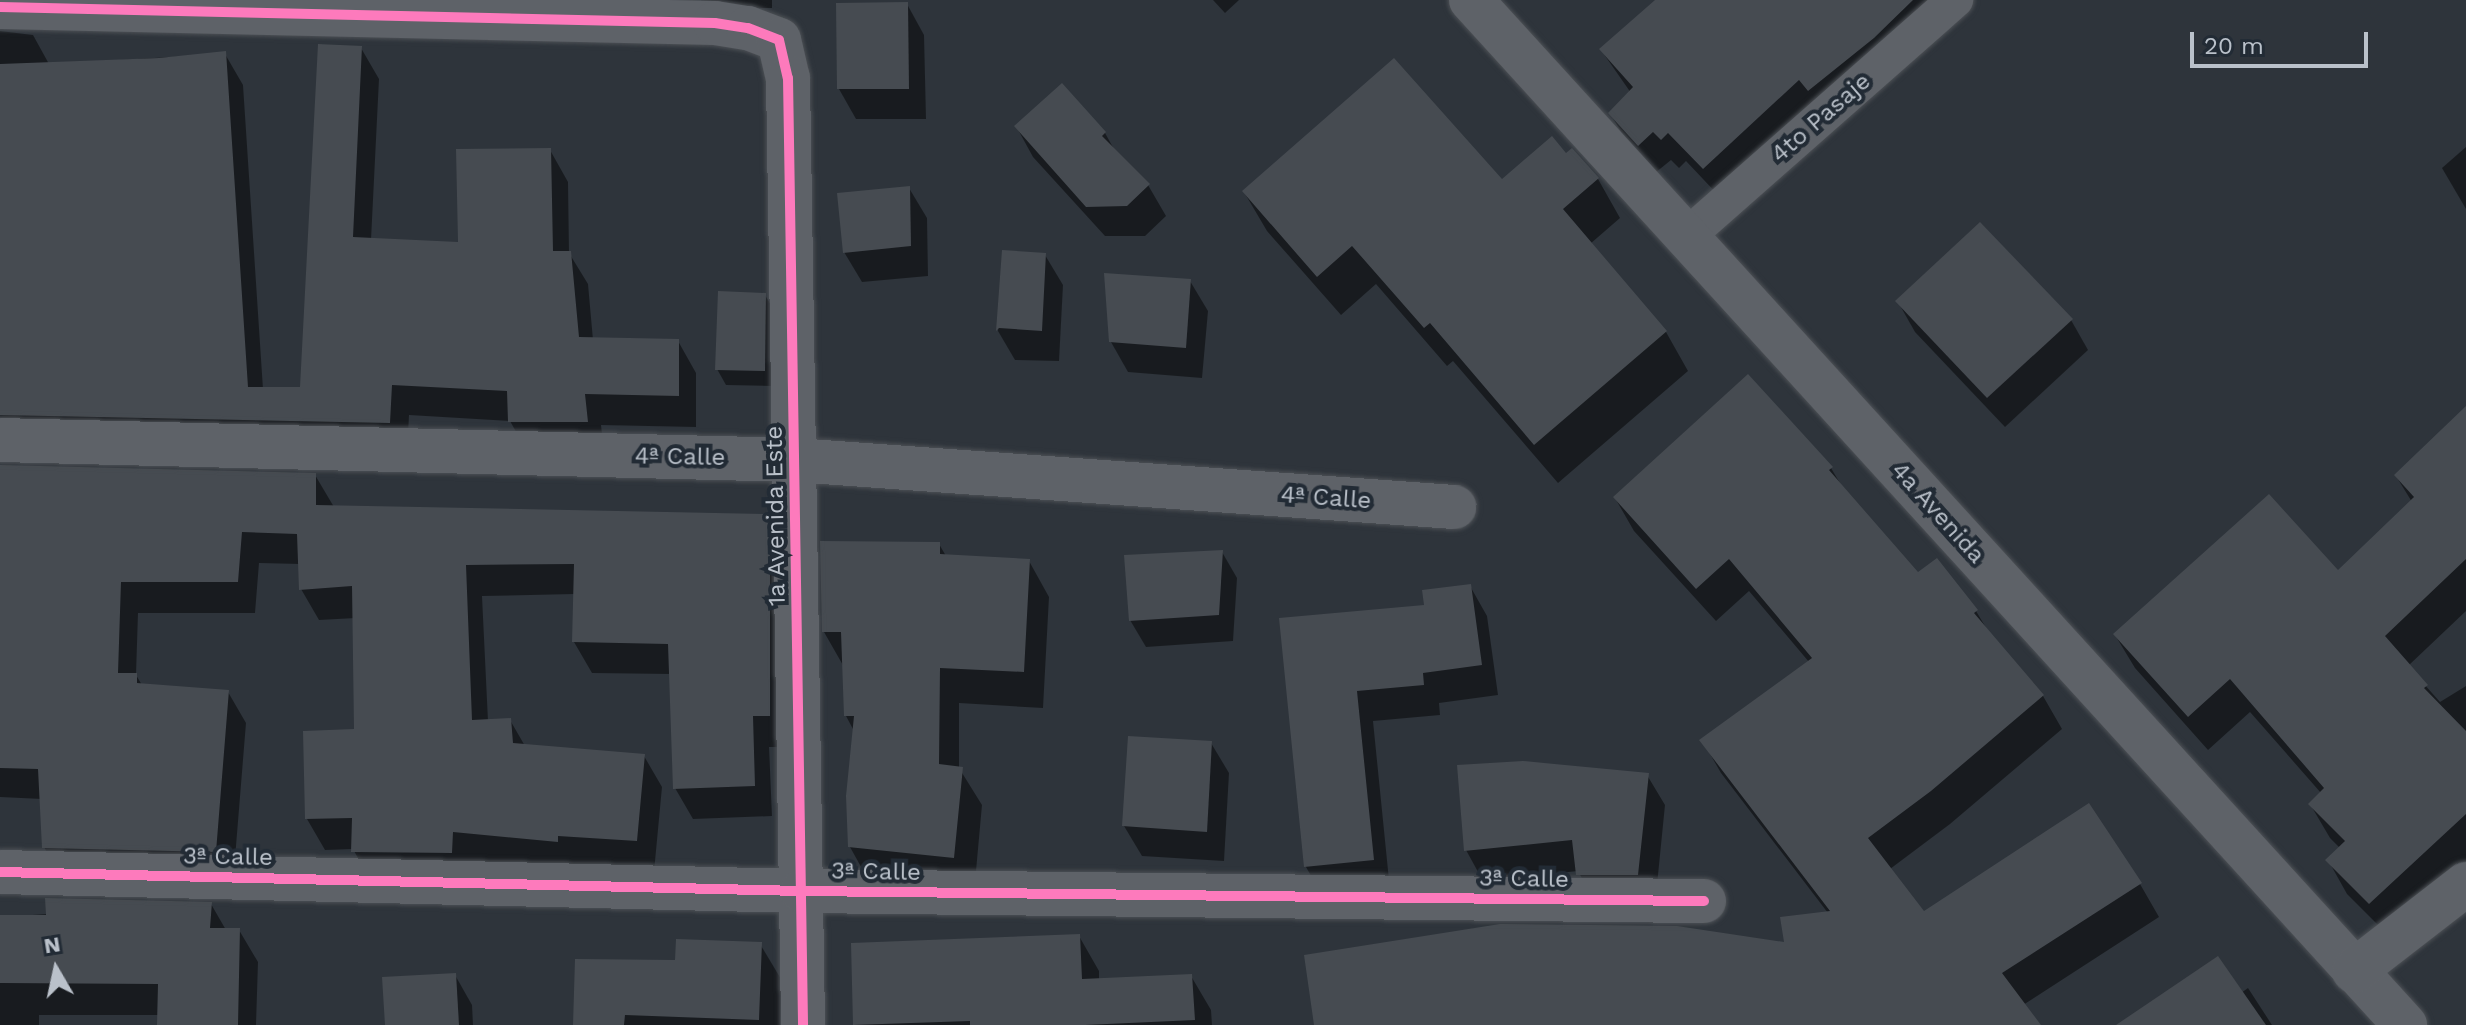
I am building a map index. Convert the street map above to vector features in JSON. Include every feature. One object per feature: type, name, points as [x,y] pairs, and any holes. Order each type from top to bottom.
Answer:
[{"type":"street","name":"4a Avenida","points":[[1471,0],[2405,1025]]},
{"type":"street","name":"1a Avenida Este","points":[[0,7],[715,23],[748,28],[779,40],[788,78],[803,1025]]},
{"type":"street","name":"4ª Calle","points":[[0,440],[795,460],[1454,507]]},
{"type":"street","name":"3ª Calle","points":[[0,872],[802,891],[1704,901]]},
{"type":"street","points":[[2354,971],[2466,884]]},
{"type":"lane","name":"4to Pasaje","points":[[1686,237],[1955,0]]},
{"type":"building","points":[[1655,0],[1913,0],[1874,38],[1808,91],[1799,80],[1703,169],[1668,133],[1661,140],[1653,132],[1638,146],[1608,113],[1633,87],[1599,49]]},
{"type":"building","points":[[908,2],[909,89],[837,89],[836,3]]},
{"type":"building","points":[[318,44],[362,46],[353,237],[458,242],[456,149],[551,148],[553,251],[571,251],[579,337],[679,339],[679,396],[585,394],[588,422],[508,422],[507,391],[392,385],[390,423],[0,415],[0,64],[159,58],[226,51],[248,387],[300,387]]},
{"type":"building","points":[[1394,58],[1502,179],[1552,136],[1566,153],[1572,148],[1599,178],[1563,209],[1667,331],[1534,445],[1430,323],[1424,328],[1352,246],[1317,277],[1242,191]]},
{"type":"building","points":[[1062,83],[1106,132],[1102,136],[1150,184],[1127,206],[1086,207],[1014,126]]},
{"type":"building","points":[[910,186],[911,246],[843,253],[837,193]]},
{"type":"building","points":[[1980,222],[2073,319],[1987,398],[1895,301]]},
{"type":"building","points":[[1002,250],[1046,253],[1042,331],[999,328],[996,331]]},
{"type":"building","points":[[1104,273],[1191,279],[1186,348],[1109,342]]},
{"type":"building","points":[[718,291],[766,293],[765,371],[715,370]]},
{"type":"building","points":[[1748,374],[1833,467],[1829,470],[1918,572],[1937,558],[1978,610],[1974,613],[2044,695],[1931,791],[1868,838],[1924,911],[2089,803],[2142,883],[2002,973],[2041,1025],[1314,1025],[1304,955],[1500,924],[1677,926],[1784,942],[1780,917],[1830,911],[1699,740],[1812,658],[1729,559],[1696,589],[1613,497]]},
{"type":"building","points":[[2466,406],[2466,559],[2385,636],[2428,685],[2424,688],[2466,731],[2466,814],[2369,904],[2325,860],[2345,841],[2308,804],[2324,788],[2230,679],[2188,717],[2113,634],[2269,494],[2338,570],[2414,497],[2394,475]]},
{"type":"building","points":[[0,465],[316,473],[316,505],[770,514],[770,716],[753,716],[755,786],[673,789],[668,644],[572,642],[574,564],[466,565],[472,720],[511,718],[513,743],[645,754],[637,841],[558,836],[558,842],[453,832],[452,853],[351,852],[352,818],[305,819],[303,731],[354,729],[352,586],[299,590],[297,534],[242,532],[238,582],[121,582],[118,673],[137,673],[137,683],[229,690],[216,852],[42,848],[38,769],[0,768]]},
{"type":"building","points":[[820,541],[940,542],[940,554],[1030,559],[1024,672],[940,668],[939,764],[963,767],[954,858],[848,847],[846,796],[854,716],[844,716],[841,632],[822,632]]},
{"type":"building","points":[[1223,550],[1219,615],[1129,621],[1124,555]]},
{"type":"building","points":[[1471,584],[1482,665],[1423,673],[1424,685],[1357,691],[1374,860],[1304,867],[1279,618],[1424,605],[1422,590]]},
{"type":"building","points":[[1128,736],[1212,741],[1207,832],[1122,826]]},
{"type":"building","points":[[1523,761],[1649,773],[1638,875],[1576,875],[1572,840],[1464,851],[1457,765]]},
{"type":"building","points":[[45,898],[212,902],[210,928],[240,928],[238,1025],[157,1025],[158,984],[0,983],[0,915],[46,915]]},
{"type":"building","points":[[1080,934],[1082,979],[1192,974],[1195,1020],[1085,1025],[970,1025],[970,1021],[853,1025],[851,943]]},
{"type":"building","points":[[676,939],[762,942],[759,1020],[625,1015],[624,1025],[573,1025],[575,959],[675,960]]},
{"type":"building","points":[[2218,956],[2266,1025],[2116,1025]]},
{"type":"building","points":[[456,973],[459,1025],[385,1025],[382,977]]},
{"type":"cycle path","points":[[0,7],[715,23],[748,28],[779,40],[788,78],[803,1025]]},
{"type":"cycle path","points":[[0,872],[802,891],[1704,901]]}]
